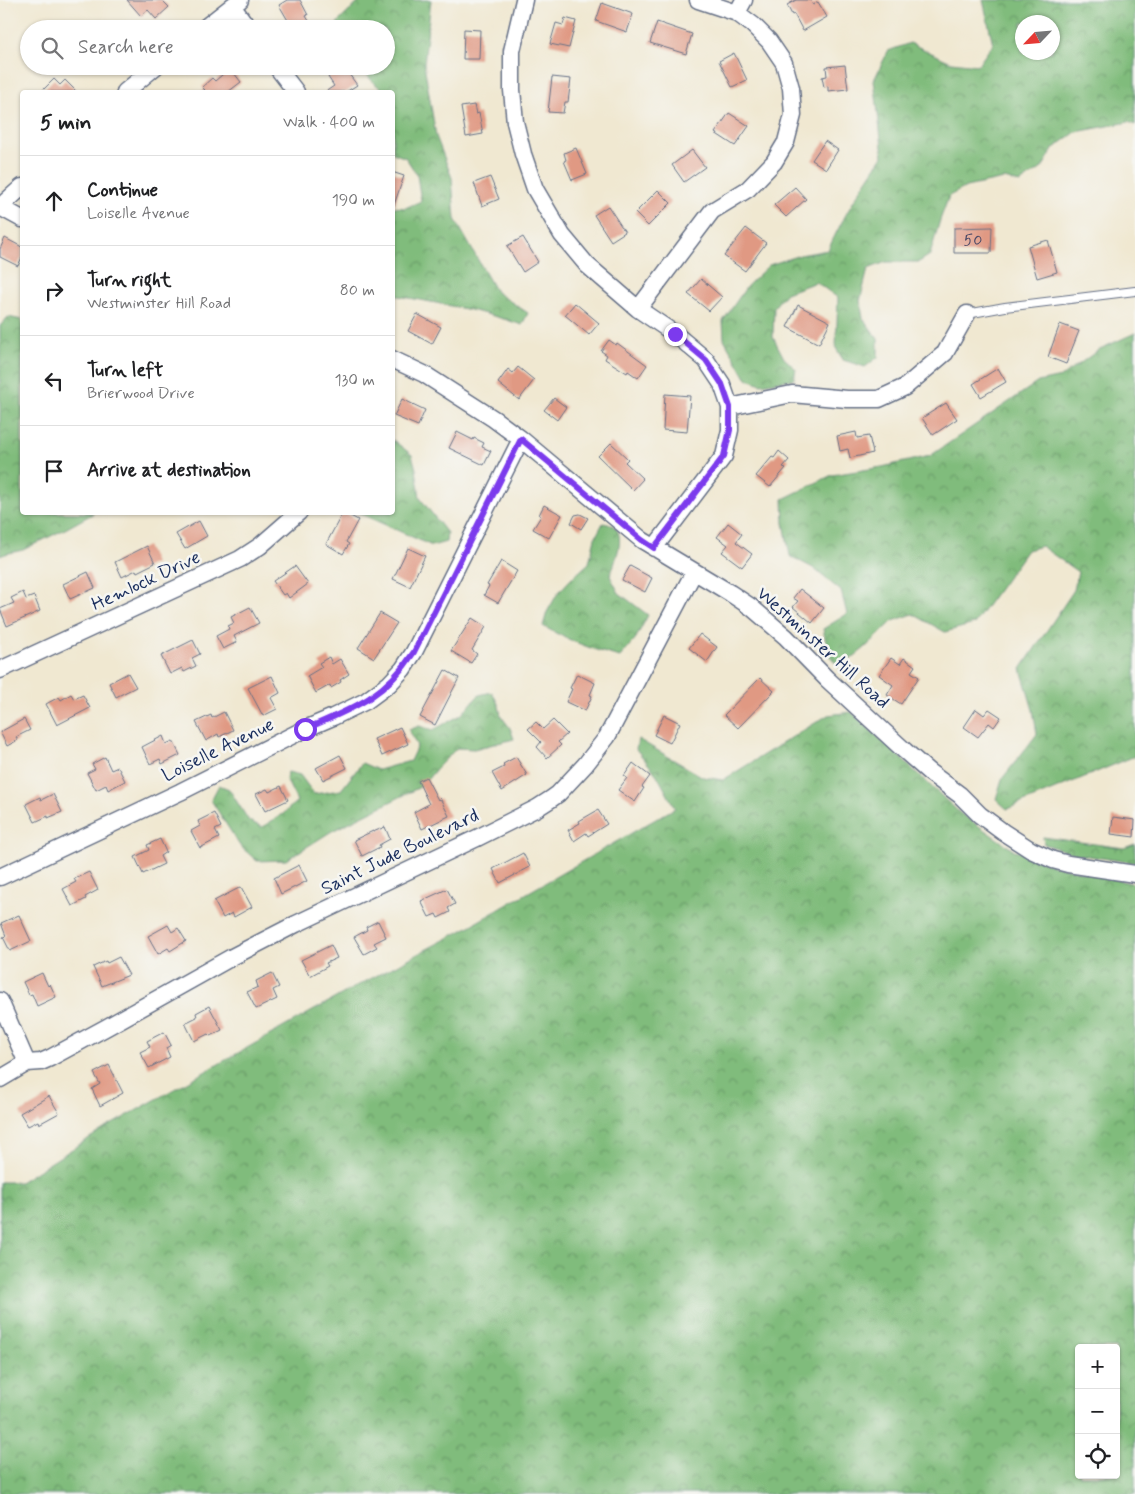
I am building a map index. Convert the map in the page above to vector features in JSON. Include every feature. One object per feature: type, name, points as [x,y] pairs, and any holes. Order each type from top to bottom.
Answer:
[{"type":"street","points":[[524,0],[512,51],[512,90],[515,122],[535,189],[562,235],[587,265],[638,309],[675,334],[706,360],[722,384],[730,407],[730,430],[724,456],[654,548]]},
{"type":"street","points":[[638,309],[712,211],[748,189],[774,162],[786,142],[793,115],[791,88],[784,63],[741,7],[698,0]]},
{"type":"street","points":[[214,20],[236,3],[244,20]]},
{"type":"street","points":[[127,90],[145,75]]},
{"type":"street","points":[[283,75],[294,90]]},
{"type":"street","points":[[20,190],[0,207],[20,218]]},
{"type":"street","points":[[730,407],[792,394],[847,399],[879,399],[905,387],[945,353],[967,314]]},
{"type":"street","name":"Westminster Hill Road","points":[[395,360],[424,374],[494,419],[521,439],[642,540],[730,593],[751,608],[786,637],[834,686],[929,772],[960,795],[980,815],[1003,832],[1031,850],[1053,860],[1135,874]]},
{"type":"street","name":"Loiselle Avenue","points":[[0,877],[180,792],[378,693],[403,669],[414,652],[521,439]]},
{"type":"street","name":"Hemlock Drive","points":[[0,670],[240,559],[260,546],[296,515]]},
{"type":"street","name":"Saint Jude Boulevard","points":[[0,1079],[27,1063],[41,1062],[50,1058],[232,957],[296,924],[537,808],[558,794],[607,737],[694,572]]},
{"type":"street","points":[[0,1001],[27,1063]]},
{"type":"lane","points":[[967,314],[1005,307],[1135,291]]},
{"type":"green space","points":[[361,0],[431,0],[424,64],[436,136],[452,178],[455,219],[496,292],[528,313],[522,325],[474,311],[395,295],[395,207],[405,208],[421,201],[417,175],[406,158],[395,154],[395,90],[383,89],[367,75],[395,75],[395,20],[340,20]]},
{"type":"green space","points":[[983,0],[1135,0],[1135,125],[1129,122],[1076,132],[1054,148],[1042,168],[1020,183],[1004,179],[966,187],[949,196],[930,255],[919,262],[886,262],[868,269],[860,301],[863,318],[878,339],[878,357],[865,367],[843,360],[836,348],[838,298],[816,282],[786,293],[774,307],[773,337],[784,358],[796,369],[794,379],[761,384],[746,378],[724,339],[723,321],[747,286],[769,265],[800,255],[828,250],[853,202],[883,156],[874,80],[888,51],[910,43],[951,62],[978,65],[993,44]]},
{"type":"green space","points":[[8,317],[20,320],[20,515],[90,515],[23,550],[0,556],[0,326]]},
{"type":"green space","points":[[1135,333],[1135,756],[1007,809],[996,799],[1002,779],[1037,734],[1033,710],[1021,669],[1074,590],[1078,572],[1041,546],[1027,550],[974,624],[945,632],[913,614],[893,621],[866,647],[840,668],[829,655],[823,629],[847,614],[841,591],[813,568],[790,556],[784,523],[783,499],[832,475],[882,467],[930,456],[1038,382],[1061,377],[1100,349]]},
{"type":"green space","points":[[395,442],[412,455],[420,498],[447,533],[446,542],[432,546],[363,515],[395,515]]},
{"type":"green space","points":[[603,523],[612,525],[617,529],[619,535],[617,557],[610,576],[619,593],[648,615],[636,638],[620,657],[580,644],[543,626],[547,612],[558,593],[589,563],[595,538]]},
{"type":"green space","points":[[492,692],[499,706],[501,716],[510,728],[514,739],[474,749],[457,748],[422,786],[332,831],[286,860],[257,861],[240,846],[211,800],[219,785],[229,789],[249,821],[262,827],[283,814],[297,801],[286,779],[288,772],[300,775],[314,794],[341,790],[362,763],[378,770],[410,761],[417,746],[409,730],[419,726],[433,730],[461,715],[479,695]]},
{"type":"green space","points":[[851,712],[960,813],[1012,849],[1048,864],[1135,884],[1135,1494],[0,1494],[0,1182],[20,1182],[107,1127],[355,987],[463,930],[675,808],[657,775],[636,749],[638,739],[703,777],[723,780],[828,715]]},
{"type":"green space","points":[[1043,837],[1124,848],[1135,844],[1135,863],[1075,854],[1044,844]]},
{"type":"building","points":[[127,0],[162,0],[169,7],[156,19],[148,10],[141,16]]},
{"type":"building","points":[[287,0],[300,0],[308,15],[306,16],[308,20],[288,20],[279,5]]},
{"type":"building","points":[[796,0],[810,0],[813,5],[818,2],[827,17],[803,31],[787,5]]},
{"type":"building","points":[[602,3],[633,14],[627,32],[596,21]]},
{"type":"building","points":[[565,18],[576,21],[569,48],[550,44],[556,23],[563,25]]},
{"type":"building","points":[[657,22],[692,34],[686,54],[650,43]]},
{"type":"building","points":[[464,29],[480,30],[479,59],[463,59]]},
{"type":"building","points":[[734,53],[747,80],[732,87],[719,61]]},
{"type":"building","points":[[845,65],[848,89],[828,91],[828,86],[824,87],[822,77],[827,76],[826,67]]},
{"type":"building","points":[[222,75],[236,75],[241,82],[231,90],[205,90],[202,87],[212,78],[215,81]]},
{"type":"building","points":[[331,75],[350,75],[357,85],[349,90],[328,90],[334,86],[328,77]]},
{"type":"building","points":[[552,77],[571,79],[568,102],[565,102],[563,113],[548,112]]},
{"type":"building","points":[[54,79],[60,85],[65,80],[75,90],[43,90]]},
{"type":"building","points":[[474,105],[476,114],[479,113],[483,134],[466,137],[461,107]]},
{"type":"building","points":[[729,113],[749,126],[735,146],[715,133]]},
{"type":"building","points":[[825,141],[838,150],[826,169],[812,160]]},
{"type":"building","points":[[576,148],[587,174],[572,180],[564,161],[566,160],[564,153]]},
{"type":"building","points":[[692,150],[705,167],[684,182],[672,165]]},
{"type":"building","points":[[395,173],[404,176],[395,202]]},
{"type":"building","points":[[490,177],[499,199],[482,206],[474,183]]},
{"type":"building","points":[[795,187],[806,199],[786,217],[774,205]]},
{"type":"building","points":[[658,190],[671,203],[648,226],[635,213]]},
{"type":"building","points":[[608,206],[625,232],[611,241],[594,215]]},
{"type":"building","points":[[992,227],[991,253],[954,253],[954,228]]},
{"type":"building","points":[[746,228],[766,243],[745,271],[724,256]]},
{"type":"building","points":[[523,237],[538,262],[523,272],[507,246]]},
{"type":"building","points":[[5,238],[20,246],[20,262],[18,266],[0,257],[0,249]]},
{"type":"building","points":[[1048,240],[1057,272],[1037,278],[1028,246]]},
{"type":"building","points":[[701,279],[722,297],[709,311],[688,294]]},
{"type":"building","points":[[575,303],[599,323],[589,335],[565,315]]},
{"type":"building","points":[[798,305],[830,322],[819,344],[787,327]]},
{"type":"building","points":[[417,314],[441,327],[432,344],[408,331]]},
{"type":"building","points":[[1060,324],[1079,331],[1066,364],[1048,357]]},
{"type":"building","points":[[609,340],[616,345],[617,343],[647,365],[638,378],[605,359],[607,355],[601,351]]},
{"type":"building","points":[[518,367],[534,380],[519,400],[498,383],[508,369],[513,373]]},
{"type":"building","points":[[998,368],[1006,382],[981,397],[973,384]]},
{"type":"building","points":[[665,394],[690,396],[687,432],[663,430]]},
{"type":"building","points":[[554,398],[566,407],[557,420],[544,410]]},
{"type":"building","points":[[402,399],[425,410],[418,426],[395,416]]},
{"type":"building","points":[[946,403],[957,419],[933,435],[922,418]]},
{"type":"building","points":[[457,432],[484,443],[482,447],[491,451],[484,465],[449,448]]},
{"type":"building","points":[[856,432],[857,438],[869,436],[873,453],[850,458],[848,449],[840,451],[837,436]]},
{"type":"building","points":[[611,443],[628,459],[625,462],[643,479],[633,490],[598,456]]},
{"type":"building","points":[[779,451],[789,460],[783,467],[786,468],[770,487],[756,476]]},
{"type":"building","points":[[544,505],[562,515],[549,538],[533,529],[541,516],[539,515]]},
{"type":"building","points":[[580,514],[588,518],[581,529],[571,523],[575,515]]},
{"type":"building","points":[[341,515],[349,515],[358,520],[346,542],[349,544],[343,554],[326,544]]},
{"type":"building","points":[[199,521],[207,536],[185,549],[176,534]]},
{"type":"building","points":[[728,523],[742,534],[736,542],[752,554],[742,567],[722,552],[728,545],[717,537]]},
{"type":"building","points":[[147,546],[155,563],[122,577],[115,562]]},
{"type":"building","points":[[408,548],[425,556],[410,587],[393,579]]},
{"type":"building","points":[[501,561],[517,571],[498,603],[484,595],[489,586],[487,585]]},
{"type":"building","points":[[295,566],[308,584],[289,598],[286,593],[283,595],[273,581]]},
{"type":"building","points":[[630,566],[652,578],[645,592],[622,580]]},
{"type":"building","points":[[88,572],[95,588],[70,599],[63,584]]},
{"type":"building","points":[[800,589],[824,608],[812,623],[793,607],[798,601],[793,598]]},
{"type":"building","points":[[23,592],[26,599],[34,596],[40,611],[7,626],[0,609],[14,603],[11,598]]},
{"type":"building","points":[[250,607],[259,623],[234,636],[237,642],[223,649],[216,636],[229,629],[228,626],[234,623],[231,617]]},
{"type":"building","points":[[380,613],[397,623],[374,658],[358,648]]},
{"type":"building","points":[[472,618],[486,627],[472,650],[477,654],[471,663],[451,651]]},
{"type":"building","points":[[700,634],[717,647],[707,662],[689,648]]},
{"type":"building","points":[[193,640],[200,654],[192,658],[196,666],[184,672],[182,668],[170,674],[161,656]]},
{"type":"building","points":[[329,657],[332,664],[340,659],[349,674],[331,688],[330,685],[316,693],[307,676],[322,667],[319,663]]},
{"type":"building","points":[[891,658],[900,664],[904,658],[915,666],[911,672],[919,677],[901,704],[887,695],[893,685],[879,675]]},
{"type":"building","points":[[445,670],[459,678],[435,725],[420,717]]},
{"type":"building","points":[[128,673],[136,687],[116,697],[109,683]]},
{"type":"building","points":[[577,674],[595,683],[590,695],[592,696],[585,711],[566,702]]},
{"type":"building","points":[[272,676],[280,693],[271,698],[277,709],[263,716],[248,688]]},
{"type":"building","points":[[760,678],[774,691],[738,728],[724,715]]},
{"type":"building","points":[[71,694],[74,699],[83,695],[90,708],[57,725],[46,704],[59,697],[61,700]]},
{"type":"building","points":[[976,709],[984,715],[989,709],[1001,717],[994,727],[989,723],[978,737],[964,727]]},
{"type":"building","points":[[224,712],[233,730],[219,737],[218,734],[206,741],[196,722],[211,715],[212,718]]},
{"type":"building","points":[[664,715],[680,723],[670,743],[654,735]]},
{"type":"building","points":[[24,719],[30,730],[16,737],[18,740],[7,746],[0,732]]},
{"type":"building","points":[[553,720],[567,734],[558,742],[561,745],[547,758],[537,747],[541,742],[528,729],[536,722],[543,729]]},
{"type":"building","points":[[400,727],[408,744],[382,756],[374,739]]},
{"type":"building","points":[[163,736],[166,744],[173,741],[180,755],[162,764],[160,759],[150,764],[142,747]]},
{"type":"building","points":[[340,755],[347,768],[323,780],[316,768]]},
{"type":"building","points":[[105,757],[111,770],[118,767],[125,781],[108,790],[106,785],[96,790],[87,773],[95,769],[92,764]]},
{"type":"building","points":[[516,757],[527,775],[502,791],[492,773],[504,767],[503,764]]},
{"type":"building","points":[[633,763],[650,776],[635,802],[618,790],[627,778],[624,776]]},
{"type":"building","points":[[426,777],[449,816],[422,829],[414,812],[429,804],[418,781]]},
{"type":"building","points":[[281,786],[288,800],[265,811],[256,794],[267,789],[269,792]]},
{"type":"building","points":[[53,794],[62,812],[35,822],[26,804],[40,797],[41,800]]},
{"type":"building","points":[[598,810],[607,824],[588,836],[586,833],[574,841],[568,830]]},
{"type":"building","points":[[214,813],[221,827],[215,830],[219,838],[200,848],[191,831],[200,826],[198,821]]},
{"type":"building","points":[[1113,817],[1135,820],[1134,837],[1111,834]]},
{"type":"building","points":[[385,827],[390,839],[379,845],[380,847],[362,856],[354,840]]},
{"type":"building","points":[[160,839],[166,852],[160,856],[164,864],[143,874],[135,857],[149,850],[147,845]]},
{"type":"building","points":[[523,853],[530,867],[500,883],[493,869]]},
{"type":"building","points":[[299,865],[307,881],[281,894],[274,878]]},
{"type":"building","points":[[89,872],[98,890],[72,906],[63,889],[76,882],[74,879]]},
{"type":"building","points":[[241,887],[252,907],[234,917],[232,913],[223,918],[214,901]]},
{"type":"building","points":[[447,889],[455,904],[448,908],[450,912],[438,918],[436,914],[429,917],[421,901]]},
{"type":"building","points":[[19,915],[31,941],[10,951],[3,937],[6,936],[1,923]]},
{"type":"building","points":[[378,921],[386,937],[374,943],[377,947],[364,954],[354,937],[367,930],[366,927]]},
{"type":"building","points":[[168,925],[172,932],[178,928],[186,941],[170,951],[168,948],[158,954],[148,936]]},
{"type":"building","points":[[331,945],[337,958],[326,963],[328,966],[310,976],[301,960]]},
{"type":"building","points":[[119,957],[129,975],[102,986],[93,967]]},
{"type":"building","points":[[42,973],[56,997],[37,1006],[32,994],[29,995],[23,982]]},
{"type":"building","points":[[272,973],[279,987],[273,990],[277,999],[256,1009],[247,992],[258,987],[256,981]]},
{"type":"building","points":[[209,1006],[222,1030],[194,1041],[185,1023],[197,1017],[196,1013]]},
{"type":"building","points":[[164,1032],[171,1045],[166,1048],[170,1057],[149,1068],[140,1052],[150,1047],[147,1041]]},
{"type":"building","points":[[109,1065],[123,1093],[100,1106],[92,1089],[100,1084],[94,1073]]},
{"type":"building","points":[[49,1096],[59,1113],[39,1124],[38,1121],[28,1126],[20,1113]]},
{"type":"route","points":[[305,729],[333,717],[378,693],[403,669],[414,652],[521,439],[654,548],[724,456],[730,430],[730,407],[722,384],[706,360],[675,334]]}]
